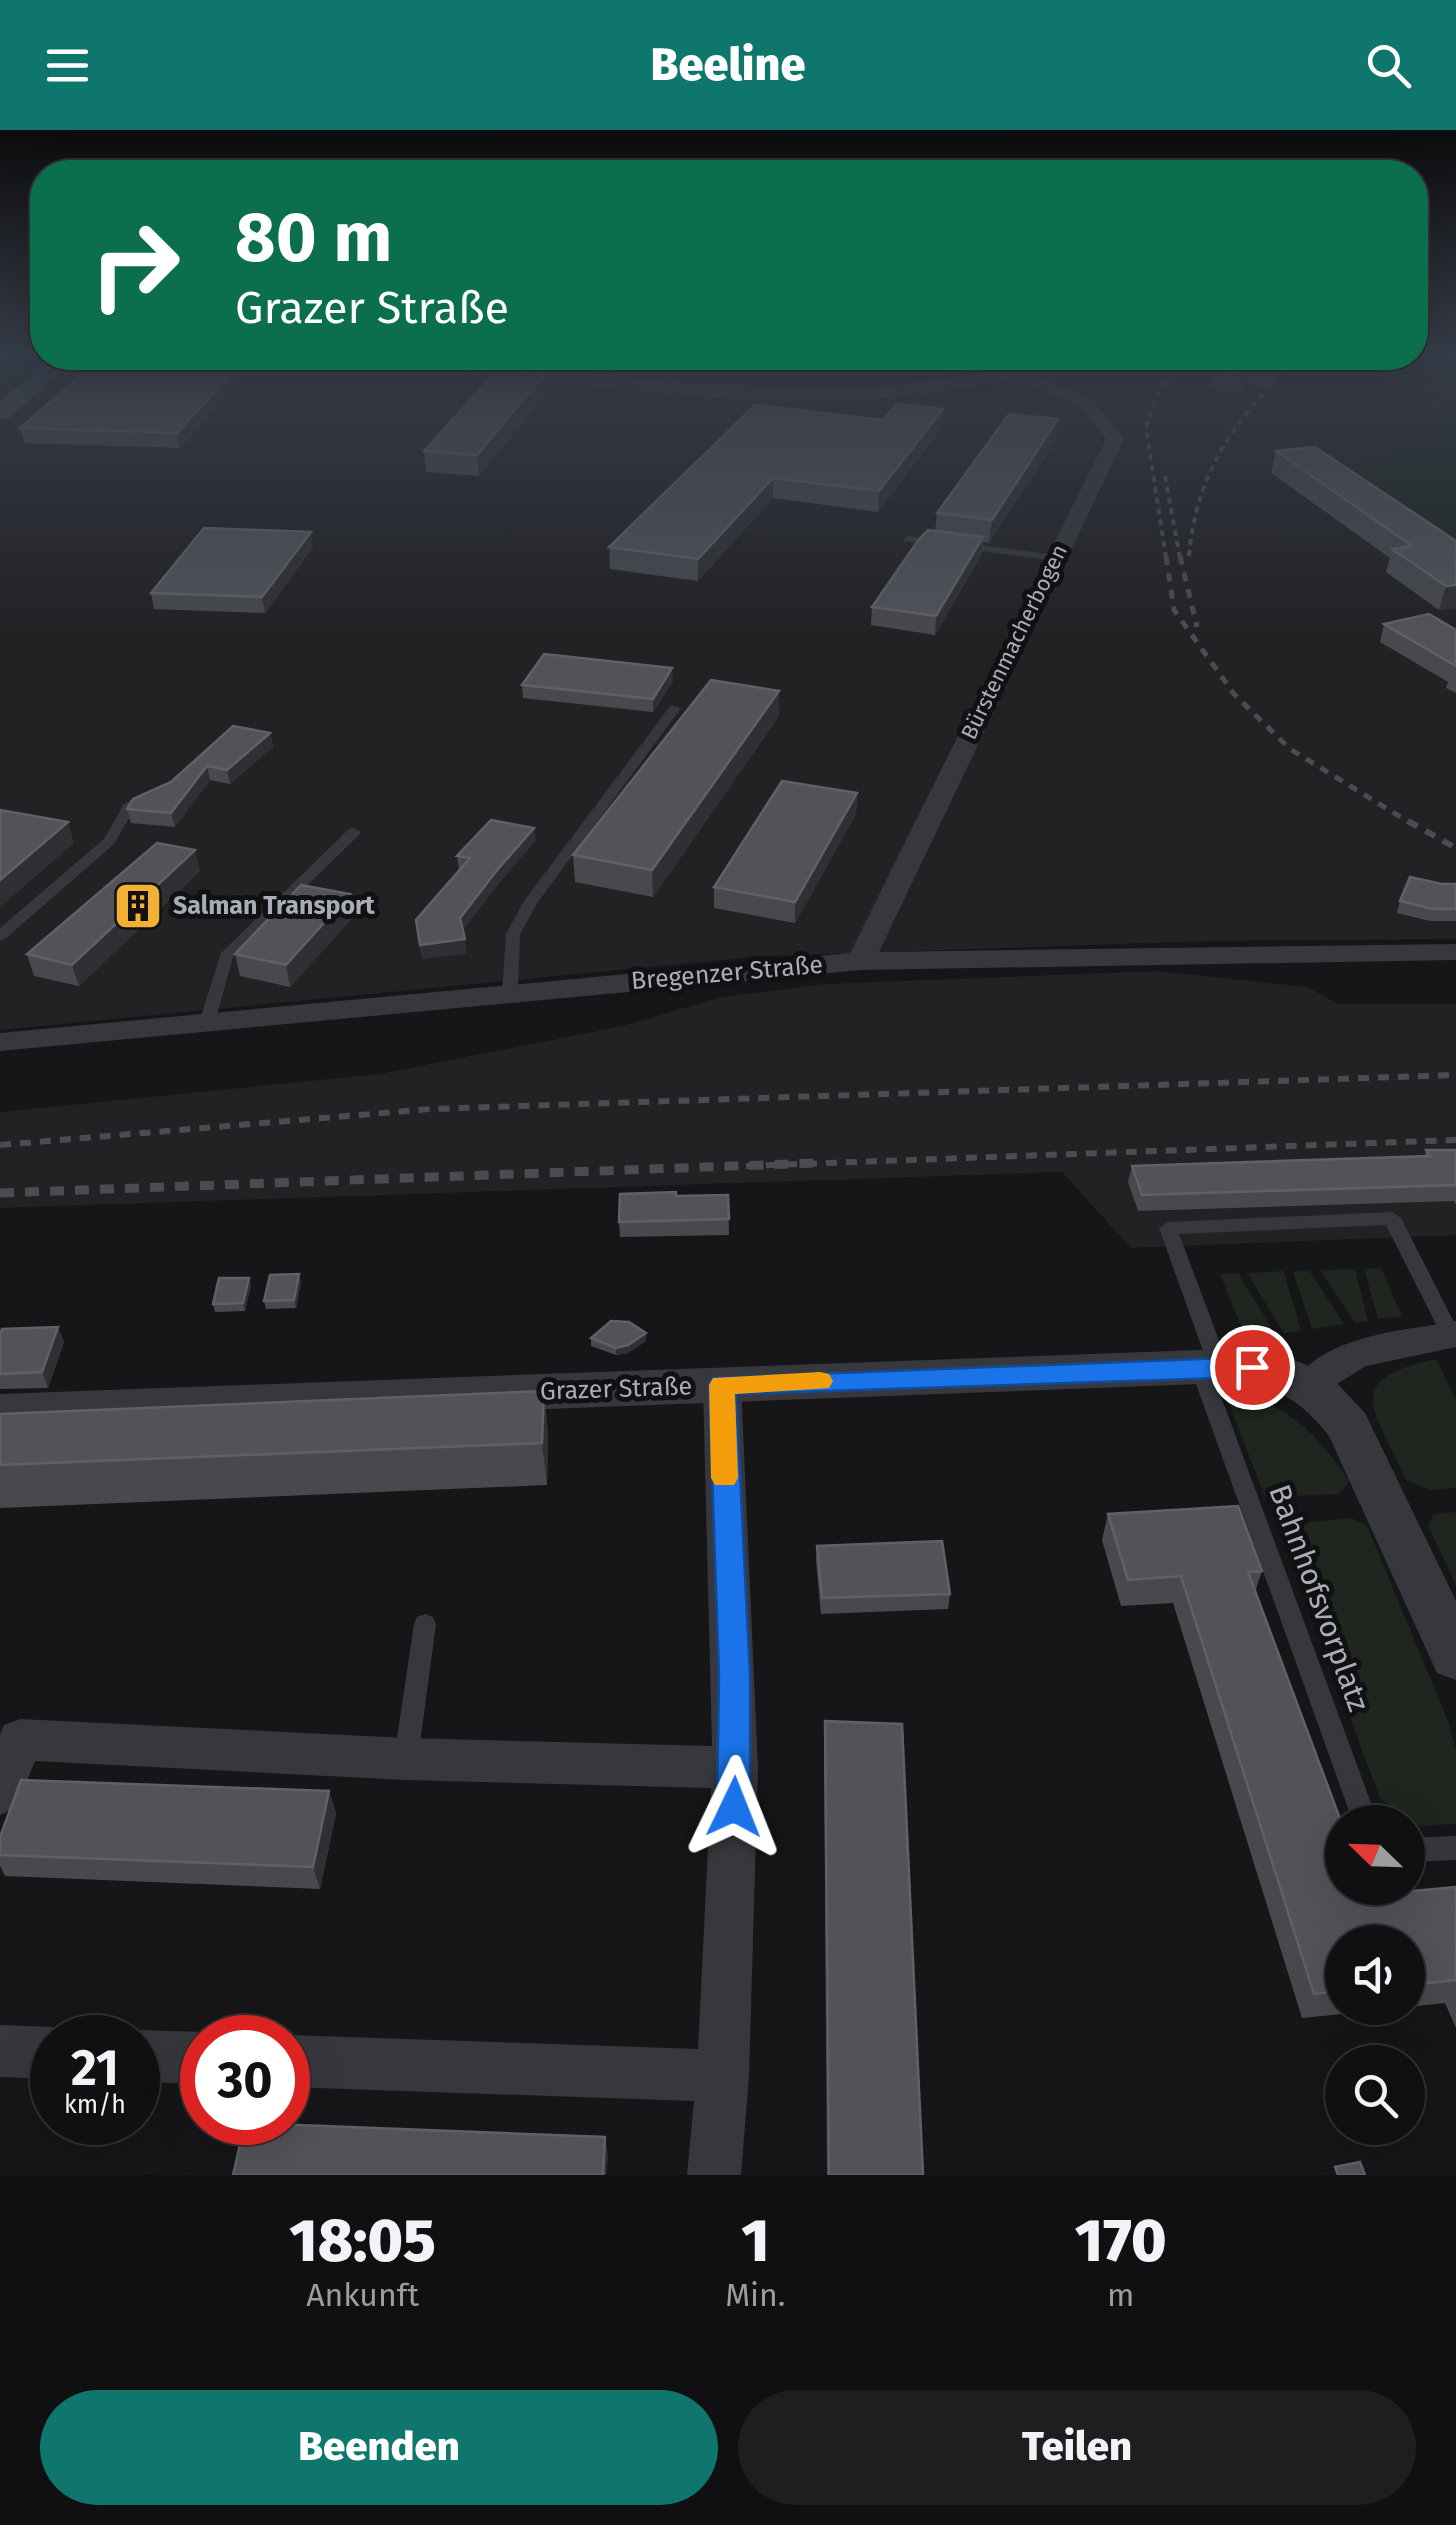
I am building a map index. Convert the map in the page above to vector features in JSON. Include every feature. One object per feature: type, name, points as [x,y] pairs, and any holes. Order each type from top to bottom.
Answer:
[{"type":"street","name":"Bürstenmacherbogen","points":[[861,961],[1111,446]]},
{"type":"street","name":"Bregenzer Straße","points":[[0,1042],[861,961],[1456,952]]},
{"type":"street","points":[[1454,1334],[1355,1355],[1310,1386],[1330,1401],[1348,1426],[1456,1657]]},
{"type":"street","name":"Grazer Straße","points":[[0,1412],[722,1385],[1210,1377],[1274,1369],[1310,1386]]},
{"type":"street","points":[[714,2175],[723,2076],[735,1768],[722,1385]]},
{"type":"street","points":[[0,1792],[20,1740],[406,1759],[735,1768]]},
{"type":"street","points":[[0,2051],[30,2052]]},
{"type":"street","points":[[310,2062],[723,2076]]},
{"type":"lane","points":[[908,538],[1056,558]]},
{"type":"lane","points":[[510,994],[513,934],[531,901],[675,708]]},
{"type":"lane","points":[[0,936],[108,840],[129,807],[156,794]]},
{"type":"lane","points":[[207,1022],[226,956],[354,832]]},
{"type":"lane","name":"Bahnhofsvorplatz","points":[[1359,1805],[1210,1377],[1168,1228],[1392,1218],[1454,1334]]},
{"type":"lane","points":[[406,1759],[425,1624]]},
{"type":"lane","points":[[1425,1849],[1456,1848]]},
{"type":"shaded area","points":[[0,446],[1408,446],[1361,463],[1456,543],[1456,939],[1211,941],[763,956],[0,1030]]},
{"type":"shaded area","points":[[1407,446],[1456,446],[1456,543],[1368,484],[1361,462]]},
{"type":"shaded area","points":[[1157,971],[1308,987],[1338,1004],[1456,1004],[1456,1235],[1131,1248],[1062,1172],[0,1208],[0,1112],[380,1074],[623,1026],[721,997],[825,984]]},
{"type":"shaded area","points":[[1381,1268],[1402,1316],[1378,1319],[1364,1269]]},
{"type":"shaded area","points":[[1355,1269],[1368,1321],[1355,1323],[1320,1270]]},
{"type":"shaded area","points":[[1309,1270],[1344,1324],[1312,1329],[1293,1272]]},
{"type":"shaded area","points":[[1284,1271],[1301,1331],[1284,1333],[1247,1273]]},
{"type":"shaded area","points":[[1238,1273],[1275,1334],[1246,1339],[1220,1274]]},
{"type":"shaded area","points":[[1436,1359],[1456,1400],[1456,1488],[1431,1490],[1406,1480],[1376,1416],[1373,1401],[1376,1388],[1386,1377]]},
{"type":"shaded area","points":[[1240,1396],[1275,1407],[1304,1427],[1349,1482],[1339,1494],[1265,1497],[1227,1398]]},
{"type":"shaded area","points":[[1456,1512],[1456,1585],[1428,1525],[1434,1514]]},
{"type":"shaded area","points":[[1351,1518],[1367,1526],[1448,1721],[1456,1749],[1456,1824],[1425,1826],[1425,1805],[1389,1805],[1380,1798],[1282,1536],[1284,1525]]},
{"type":"building","points":[[428,446],[484,446],[477,455],[424,451]]},
{"type":"building","points":[[712,446],[914,446],[879,491],[773,478],[698,559],[609,547]]},
{"type":"building","points":[[985,446],[1040,446],[992,520],[937,513]]},
{"type":"building","points":[[1315,447],[1456,541],[1456,585],[1446,586],[1392,549],[1412,546],[1276,451]]},
{"type":"building","points":[[204,528],[311,532],[262,597],[151,593]]},
{"type":"building","points":[[928,530],[983,537],[936,616],[872,607],[919,539]]},
{"type":"building","points":[[1429,614],[1456,630],[1456,666],[1384,624]]},
{"type":"building","points":[[544,654],[672,668],[653,699],[522,685]]},
{"type":"building","points":[[711,680],[779,691],[652,870],[573,855]]},
{"type":"building","points":[[233,726],[270,733],[227,770],[207,766],[171,813],[127,809],[133,799],[171,782]]},
{"type":"building","points":[[782,781],[857,793],[795,902],[714,887]]},
{"type":"building","points":[[0,810],[68,822],[0,880]]},
{"type":"building","points":[[491,820],[534,828],[460,918],[465,939],[420,945],[416,920],[470,858],[457,856]]},
{"type":"building","points":[[157,843],[195,850],[72,965],[27,954]]},
{"type":"building","points":[[1410,877],[1456,884],[1456,909],[1433,909],[1400,901]]},
{"type":"building","points":[[301,885],[350,894],[286,965],[235,954]]},
{"type":"building","points":[[1426,1150],[1456,1150],[1456,1185],[1142,1195],[1132,1166],[1430,1156]]},
{"type":"building","points":[[676,1192],[676,1196],[728,1195],[729,1219],[619,1222],[620,1194]]},
{"type":"building","points":[[299,1274],[294,1300],[264,1301],[270,1275]]},
{"type":"building","points":[[219,1278],[249,1278],[243,1303],[213,1304]]},
{"type":"building","points":[[611,1321],[629,1322],[646,1333],[616,1348],[591,1338]]},
{"type":"building","points":[[58,1327],[42,1372],[0,1374],[2,1329]]},
{"type":"building","points":[[544,1391],[542,1443],[0,1465],[0,1414]]},
{"type":"building","points":[[1238,1506],[1262,1571],[1248,1572],[1335,1805],[1325,1805],[1325,1905],[1425,1905],[1425,1890],[1456,1887],[1456,1980],[1425,1983],[1425,1925],[1325,1925],[1325,1993],[1314,1994],[1181,1576],[1128,1580],[1108,1514]]},
{"type":"building","points":[[942,1541],[950,1594],[822,1598],[817,1546]]},
{"type":"building","points":[[825,1721],[902,1724],[923,2175],[829,2175]]},
{"type":"building","points":[[21,1780],[329,1791],[313,1867],[0,1855],[0,1837]]},
{"type":"building","points":[[310,2126],[605,2137],[603,2175],[233,2175],[240,2145],[310,2145]]},
{"type":"building","points":[[1360,2162],[1365,2175],[1338,2175],[1335,2167]]},
{"type":"railway","points":[[1149,446],[1166,558]]},
{"type":"railway","points":[[1189,556],[1197,508],[1223,446]]},
{"type":"railway","points":[[1165,476],[1180,558]]},
{"type":"railway","points":[[1166,556],[1174,610],[1234,694],[1290,749],[1412,824]]},
{"type":"railway","points":[[1180,556],[1197,627]]},
{"type":"railway","points":[[1408,821],[1456,848]]},
{"type":"railway","points":[[0,1145],[431,1109],[1456,1075]]},
{"type":"railway","points":[[746,1166],[1456,1140]]},
{"type":"railway","points":[[0,1193],[815,1163]]},
{"type":"slow traffic","points":[[725,1478],[722,1385],[820,1381]]},
{"type":"place","name":"Salman Transport","points":[[138,906]]},
{"type":"route","points":[[734,1807],[734,1675],[722,1385],[1252,1367]]}]
